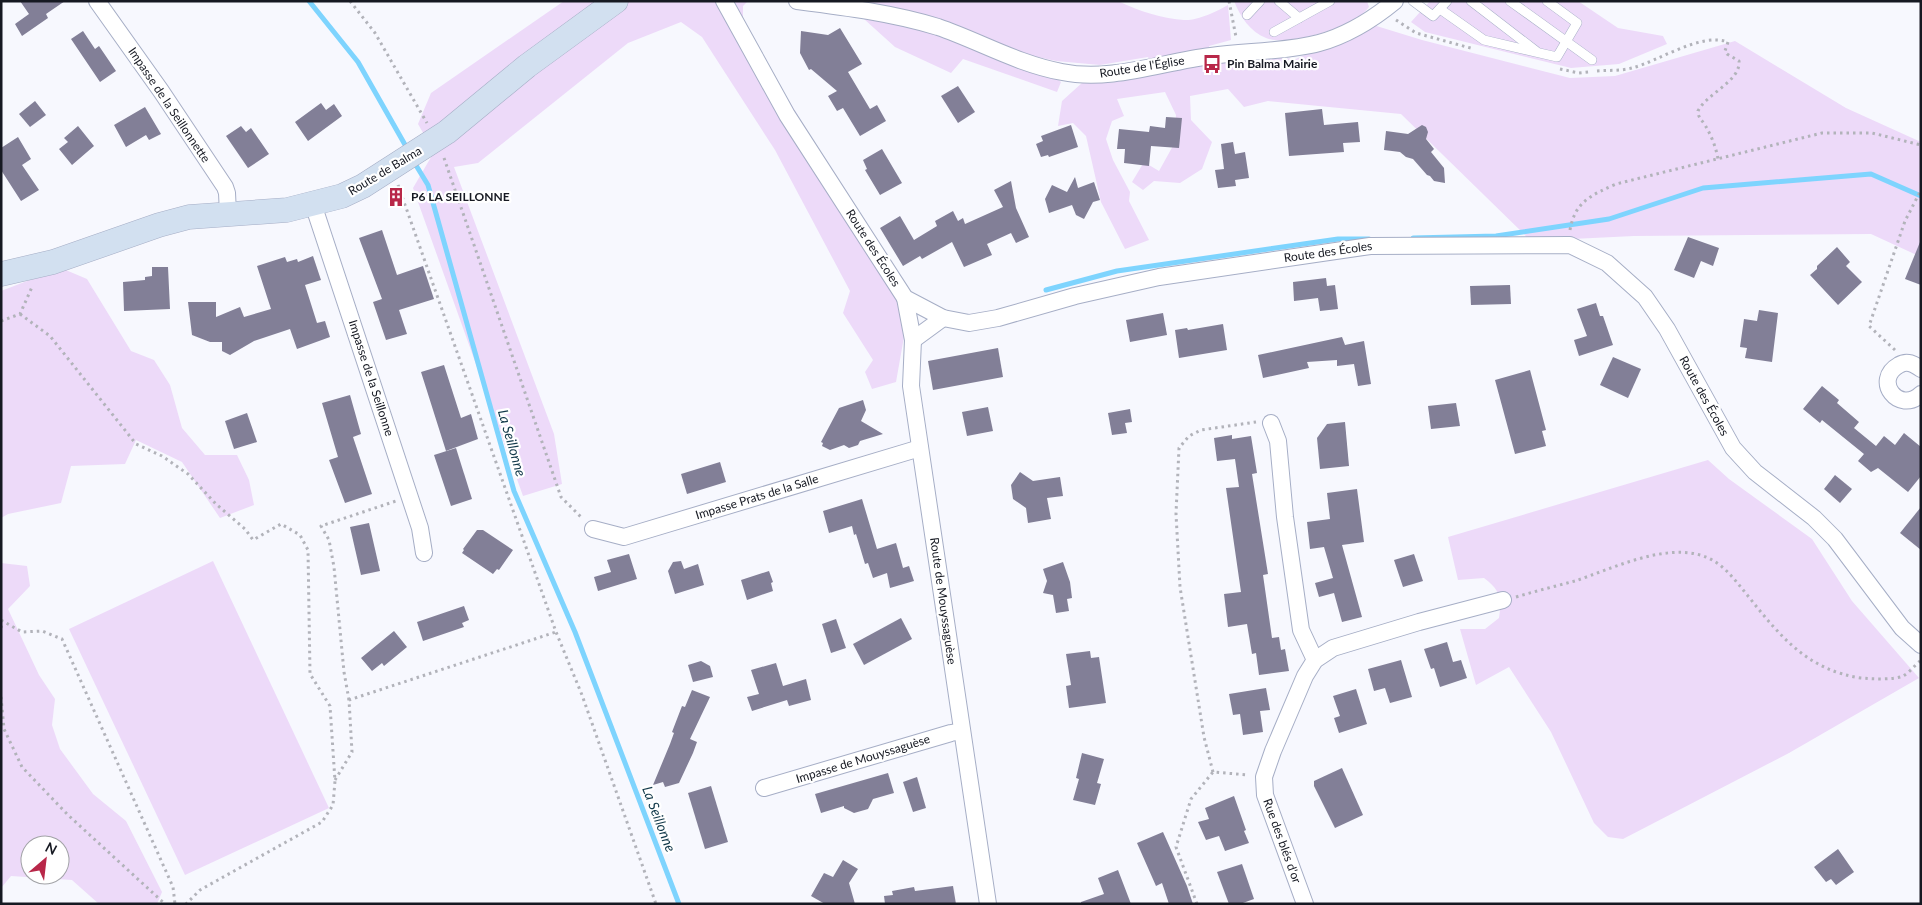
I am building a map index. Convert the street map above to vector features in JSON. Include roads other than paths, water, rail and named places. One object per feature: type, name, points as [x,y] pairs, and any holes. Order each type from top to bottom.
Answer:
[{"type":"street","name":"Impasse de la Seillonnette","points":[[97,1],[161,91],[225,187],[228,213]]},
{"type":"street","name":"Route de Balma","points":[[1,290],[25,276],[46,267],[159,225],[188,218],[228,213],[274,211],[313,204],[342,196],[363,186],[447,132],[527,66],[616,1]]},
{"type":"street","name":"Route des Écoles","points":[[724,1],[786,115],[905,298],[943,318],[969,323],[998,318],[1075,296],[1159,277],[1370,246],[1570,245],[1607,263],[1645,298],[1667,329],[1733,448],[1755,472],[1814,518],[1835,539],[1902,628],[1921,645]]},
{"type":"street","name":"Route de l'Église","points":[[797,1],[885,14],[937,27],[1040,67],[1082,75],[1122,72],[1210,56],[1319,43],[1365,24],[1395,1]]},
{"type":"street","name":"Impasse de la Seillonne","points":[[313,204],[410,496],[420,528],[424,553]]},
{"type":"street","name":"Route de Balma","points":[[1,274],[46,267]]},
{"type":"street","name":"Route de Mouyssaguèse","points":[[905,298],[913,340],[912,386],[920,448],[988,904]]},
{"type":"street","points":[[913,340],[943,318]]},
{"type":"street","points":[[1921,369],[1913,364],[1903,363],[1892,369],[1887,381],[1891,394],[1902,401],[1915,400],[1921,394]]},
{"type":"street","points":[[1271,423],[1278,441],[1301,630],[1315,660],[1333,648],[1503,600]]},
{"type":"street","name":"Impasse Prats de la Salle","points":[[593,529],[624,537],[920,448]]},
{"type":"street","name":"Rue des blés d'or","points":[[1305,904],[1265,795],[1264,776],[1300,689],[1315,660]]},
{"type":"street","name":"Impasse de Mouyssaguèse","points":[[764,788],[962,731]]},
{"type":"lane","points":[[1247,15],[1260,1]]},
{"type":"lane","points":[[1279,1],[1299,18]]},
{"type":"lane","points":[[1274,32],[1330,1]]},
{"type":"lane","points":[[1413,1],[1433,16],[1447,1]]},
{"type":"lane","points":[[1471,1],[1540,54]]},
{"type":"lane","points":[[1510,1],[1592,60]]},
{"type":"lane","points":[[1440,8],[1484,40],[1557,57],[1577,23],[1547,1]]},
{"type":"waterway","name":"La Seillonne","points":[[309,1],[358,62],[408,150]]},
{"type":"waterway","name":"La Seillonne","points":[[414,162],[428,185],[514,491],[575,632],[679,904]]},
{"type":"waterway","points":[[1413,238],[1496,236],[1609,219],[1703,188],[1871,174],[1921,196]]},
{"type":"waterway","points":[[1046,290],[1117,271],[1338,239],[1369,239]]},
{"type":"place","name":"Pin Balma Mairie","points":[[1212,64]]},
{"type":"place","name":"P6 LA SEILLONNE","points":[[396,197]]}]
